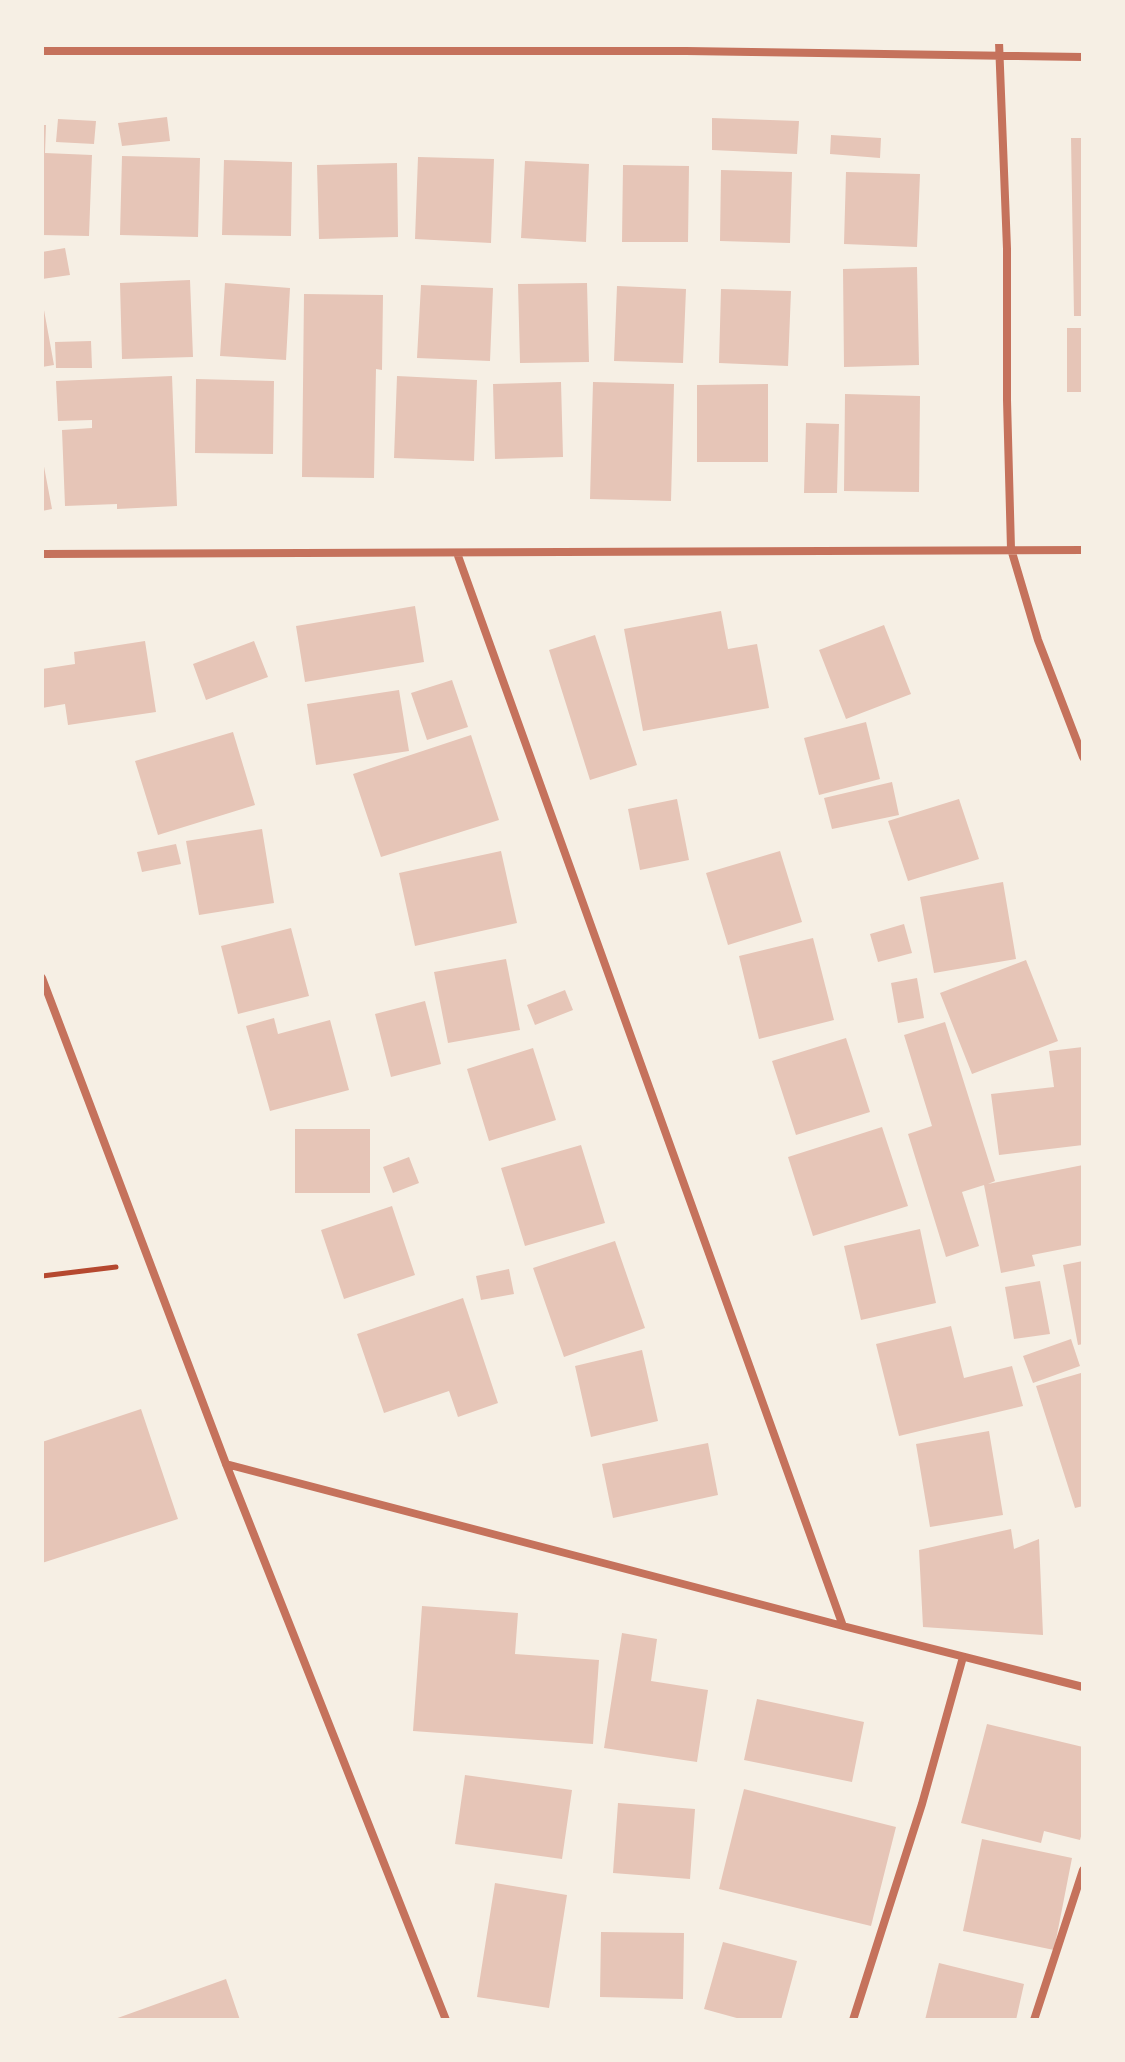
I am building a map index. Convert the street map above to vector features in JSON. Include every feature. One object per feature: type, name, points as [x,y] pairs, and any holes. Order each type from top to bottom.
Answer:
[{"type":"street","points":[[999,42],[1007,249],[1011,549],[1038,640],[1083,757]]},
{"type":"street","points":[[42,51],[686,51],[1083,57]]},
{"type":"street","points":[[42,554],[1083,550]]},
{"type":"street","points":[[457,553],[843,1626]]},
{"type":"street","points":[[42,978],[226,1464],[446,2020]]},
{"type":"street","points":[[226,1464],[1083,1687]]},
{"type":"street","points":[[853,2020],[922,1804],[963,1657]]},
{"type":"street","points":[[1034,2020],[1083,1870]]},
{"type":"path","points":[[42,1276],[150,1263]]},
{"type":"building","points":[[167,117],[170,141],[122,146],[118,123]]},
{"type":"building","points":[[712,118],[799,121],[797,154],[712,150]]},
{"type":"building","points":[[58,119],[96,121],[94,144],[56,142]]},
{"type":"building","points":[[42,125],[46,125],[45,153],[92,155],[89,236],[42,235]]},
{"type":"building","points":[[831,135],[881,138],[880,158],[830,154]]},
{"type":"building","points":[[1071,138],[1083,138],[1083,316],[1074,316]]},
{"type":"building","points":[[122,156],[200,158],[198,237],[120,235]]},
{"type":"building","points":[[418,157],[494,159],[491,243],[415,239]]},
{"type":"building","points":[[224,160],[292,162],[291,236],[222,235]]},
{"type":"building","points":[[525,161],[589,164],[586,242],[521,238]]},
{"type":"building","points":[[397,163],[398,237],[319,239],[317,165]]},
{"type":"building","points":[[623,165],[689,166],[688,242],[622,242]]},
{"type":"building","points":[[721,170],[792,172],[790,243],[720,241]]},
{"type":"building","points":[[846,172],[920,174],[917,247],[844,244]]},
{"type":"building","points":[[65,248],[70,275],[42,279],[42,252]]},
{"type":"building","points":[[917,267],[919,365],[844,367],[843,269]]},
{"type":"building","points":[[190,280],[193,357],[122,359],[120,283]]},
{"type":"building","points":[[225,283],[290,288],[286,360],[220,356]]},
{"type":"building","points":[[587,283],[589,362],[520,363],[518,284]]},
{"type":"building","points":[[421,285],[493,288],[490,361],[417,358]]},
{"type":"building","points":[[617,286],[686,289],[683,363],[614,361]]},
{"type":"building","points":[[721,289],[791,291],[788,366],[719,363]]},
{"type":"building","points":[[304,294],[383,295],[382,370],[376,369],[374,478],[302,477]]},
{"type":"building","points":[[42,299],[54,365],[42,367]]},
{"type":"building","points":[[1067,328],[1083,328],[1083,392],[1067,392]]},
{"type":"building","points":[[91,341],[92,368],[56,368],[55,342]]},
{"type":"building","points":[[172,376],[177,506],[117,509],[117,504],[65,506],[62,430],[92,428],[92,420],[58,421],[56,381]]},
{"type":"building","points":[[397,376],[477,380],[474,461],[394,458]]},
{"type":"building","points":[[196,379],[274,381],[273,454],[195,453]]},
{"type":"building","points":[[561,382],[563,457],[495,459],[493,384]]},
{"type":"building","points":[[593,382],[674,384],[671,501],[590,499]]},
{"type":"building","points":[[768,384],[768,462],[697,462],[697,385]]},
{"type":"building","points":[[845,394],[920,396],[919,492],[844,491]]},
{"type":"building","points":[[806,423],[839,424],[837,493],[804,493]]},
{"type":"building","points":[[42,456],[52,509],[42,511]]},
{"type":"building","points":[[415,606],[424,662],[305,682],[296,626]]},
{"type":"building","points":[[721,611],[728,649],[757,644],[769,708],[643,731],[624,629]]},
{"type":"building","points":[[884,625],[911,694],[846,719],[819,650]]},
{"type":"building","points":[[595,635],[637,765],[590,780],[549,650]]},
{"type":"building","points":[[145,641],[156,712],[68,725],[65,704],[42,708],[42,669],[75,664],[74,652]]},
{"type":"building","points":[[254,641],[268,677],[206,700],[193,664]]},
{"type":"building","points":[[452,680],[468,727],[427,740],[411,693]]},
{"type":"building","points":[[399,690],[409,751],[316,765],[307,704]]},
{"type":"building","points":[[866,722],[880,779],[819,795],[804,738]]},
{"type":"building","points":[[233,732],[255,805],[158,835],[135,761]]},
{"type":"building","points":[[471,735],[499,820],[381,857],[353,774]]},
{"type":"building","points":[[892,782],[899,815],[832,829],[824,798]]},
{"type":"building","points":[[677,799],[689,860],[640,870],[628,809]]},
{"type":"building","points":[[959,799],[979,859],[908,881],[888,821]]},
{"type":"building","points":[[262,829],[274,903],[199,915],[186,841]]},
{"type":"building","points":[[176,844],[181,864],[142,872],[137,852]]},
{"type":"building","points":[[501,851],[517,923],[415,946],[399,873]]},
{"type":"building","points":[[780,851],[802,922],[728,945],[706,873]]},
{"type":"building","points":[[1003,882],[1016,959],[934,973],[920,897]]},
{"type":"building","points":[[904,924],[912,953],[878,962],[870,934]]},
{"type":"building","points":[[291,928],[309,996],[238,1014],[221,946]]},
{"type":"building","points":[[813,938],[834,1020],[759,1039],[739,956]]},
{"type":"building","points":[[506,959],[520,1030],[448,1043],[434,972]]},
{"type":"building","points":[[1026,960],[1058,1041],[972,1074],[940,993]]},
{"type":"building","points":[[917,978],[924,1018],[898,1023],[891,983]]},
{"type":"building","points":[[565,990],[573,1010],[535,1025],[527,1005]]},
{"type":"building","points":[[425,1001],[441,1064],[391,1077],[375,1014]]},
{"type":"building","points":[[274,1018],[278,1034],[330,1020],[349,1090],[270,1111],[246,1026]]},
{"type":"building","points":[[945,1022],[995,1181],[988,1184],[1083,1165],[1083,1245],[1032,1255],[1035,1266],[1001,1273],[984,1185],[962,1192],[979,1246],[946,1257],[908,1134],[932,1126],[904,1035]]},
{"type":"building","points":[[846,1038],[870,1112],[796,1135],[772,1061]]},
{"type":"building","points":[[1083,1047],[1083,1145],[999,1155],[991,1094],[1054,1087],[1049,1051]]},
{"type":"building","points":[[533,1048],[556,1120],[489,1141],[467,1069]]},
{"type":"building","points":[[882,1127],[908,1206],[813,1236],[788,1157]]},
{"type":"building","points":[[295,1129],[370,1129],[370,1193],[295,1193]]},
{"type":"building","points":[[581,1145],[605,1223],[525,1246],[501,1168]]},
{"type":"building","points":[[409,1157],[419,1183],[393,1193],[383,1167]]},
{"type":"building","points":[[392,1206],[415,1275],[344,1299],[321,1230]]},
{"type":"building","points":[[920,1229],[936,1303],[861,1320],[844,1246]]},
{"type":"building","points":[[615,1241],[645,1328],[564,1357],[533,1268]]},
{"type":"building","points":[[1083,1261],[1083,1344],[1078,1345],[1063,1265]]},
{"type":"building","points":[[509,1269],[514,1294],[481,1300],[476,1276]]},
{"type":"building","points":[[1040,1281],[1050,1334],[1014,1339],[1005,1287]]},
{"type":"building","points":[[463,1298],[498,1403],[458,1417],[449,1391],[384,1413],[357,1334]]},
{"type":"building","points":[[951,1326],[964,1378],[1012,1366],[1023,1406],[899,1436],[876,1344]]},
{"type":"building","points":[[1071,1339],[1080,1366],[1033,1383],[1023,1356]]},
{"type":"building","points":[[642,1350],[658,1421],[591,1437],[575,1366]]},
{"type":"building","points":[[1081,1373],[1083,1506],[1075,1508],[1036,1386]]},
{"type":"building","points":[[141,1409],[178,1519],[42,1563],[42,1442]]},
{"type":"building","points":[[989,1431],[1003,1515],[930,1527],[916,1444]]},
{"type":"building","points":[[708,1443],[718,1495],[613,1518],[602,1464]]},
{"type":"building","points":[[1011,1529],[1014,1549],[1039,1539],[1043,1635],[923,1627],[919,1550]]},
{"type":"building","points":[[422,1606],[518,1613],[515,1654],[599,1660],[593,1744],[413,1731]]},
{"type":"building","points":[[622,1633],[657,1639],[651,1681],[708,1690],[697,1762],[604,1748]]},
{"type":"building","points":[[757,1699],[864,1722],[852,1782],[744,1760]]},
{"type":"building","points":[[987,1724],[1083,1747],[1083,1829],[1080,1840],[1044,1831],[1041,1843],[961,1823]]},
{"type":"building","points":[[465,1775],[572,1790],[562,1859],[455,1844]]},
{"type":"building","points":[[744,1789],[896,1827],[871,1926],[719,1889]]},
{"type":"building","points":[[618,1803],[695,1809],[690,1879],[613,1873]]},
{"type":"building","points":[[982,1839],[1072,1858],[1054,1950],[963,1931]]},
{"type":"building","points":[[495,1883],[567,1895],[549,2008],[477,1997]]},
{"type":"building","points":[[601,1932],[684,1933],[683,1999],[600,1997]]},
{"type":"building","points":[[723,1942],[797,1961],[781,2020],[744,2020],[704,2009]]},
{"type":"building","points":[[939,1963],[1024,1984],[1016,2020],[925,2020]]},
{"type":"building","points":[[226,1979],[240,2020],[112,2020]]}]
